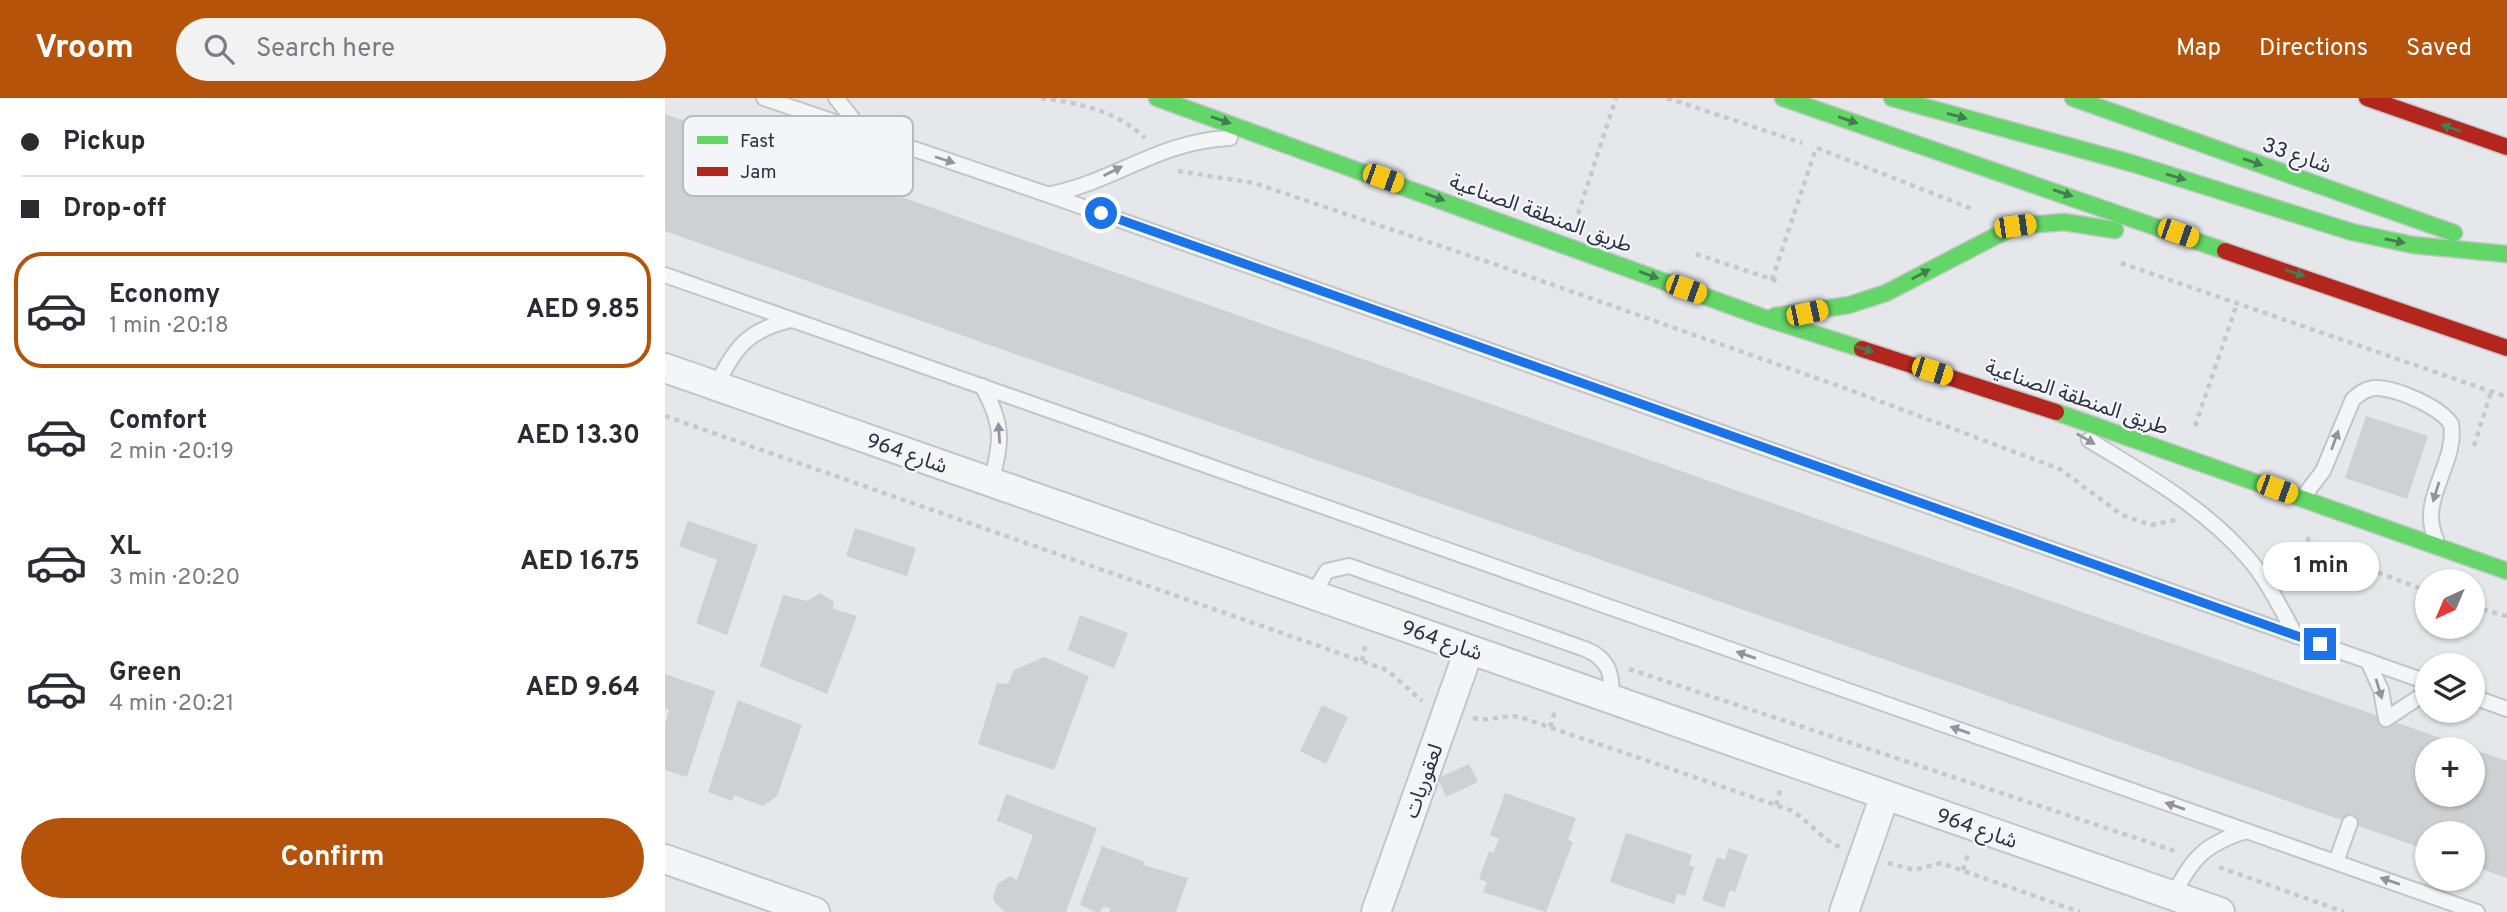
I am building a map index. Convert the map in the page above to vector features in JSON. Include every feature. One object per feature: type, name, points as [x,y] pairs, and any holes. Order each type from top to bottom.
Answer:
[{"type":"main road","name":"طريق المنطقة الصناعية","points":[[1157,98],[1282,141],[1762,317],[2005,394],[2507,571]]},
{"type":"main road","points":[[1783,98],[2507,348]]},
{"type":"main road","points":[[1892,98],[2131,163],[2352,232],[2413,245],[2507,253]]},
{"type":"main road","name":"شارع 33","points":[[2073,98],[2507,253]]},
{"type":"main road","points":[[2367,98],[2507,147]]},
{"type":"main road","points":[[2375,98],[2395,108]]},
{"type":"main road","points":[[1762,317],[1807,313],[1886,292],[2015,226],[2064,222],[2231,251]]},
{"type":"street","name":"شارع 964","points":[[665,368],[2220,912]]},
{"type":"street","name":"لعقوريات","points":[[1376,912],[1469,650]]},
{"type":"street","points":[[1844,912],[1885,795]]},
{"type":"street","points":[[665,859],[815,912]]},
{"type":"lane","points":[[764,98],[815,116]]},
{"type":"lane","points":[[836,98],[850,116]]},
{"type":"lane","points":[[1049,195],[1094,181],[1154,153],[1203,139],[1282,141]]},
{"type":"lane","points":[[913,149],[1049,195],[2415,678]]},
{"type":"lane","points":[[665,275],[2477,912]]},
{"type":"lane","points":[[716,386],[738,348],[753,334],[767,326],[792,320]]},
{"type":"lane","points":[[982,386],[995,409],[1000,426],[1000,445],[991,482]]},
{"type":"lane","points":[[2302,498],[2323,471],[2353,399],[2361,392],[2380,388],[2435,407],[2451,424],[2451,443],[2430,513],[2430,525],[2441,548]]},
{"type":"lane","points":[[2005,394],[2128,464],[2202,514],[2249,559],[2266,582],[2296,636]]},
{"type":"lane","points":[[1312,595],[1327,570],[1349,566],[1585,649],[1604,661],[1613,679],[1611,699]]},
{"type":"lane","points":[[2368,661],[2381,690],[2386,719],[2415,700]]},
{"type":"lane","points":[[2485,701],[2507,709]]},
{"type":"lane","points":[[2336,862],[2350,823]]},
{"type":"lane","points":[[2173,895],[2195,858],[2220,839],[2246,831]]},
{"type":"path","points":[[1041,98],[1074,102],[1126,121],[1144,137],[1154,153],[1177,171],[1254,183],[1490,262],[2060,468],[2122,515],[2151,525],[2202,514]]},
{"type":"path","points":[[1578,214],[1616,98]]},
{"type":"path","points":[[1772,280],[1816,148]]},
{"type":"path","points":[[2195,426],[2238,304]]},
{"type":"path","points":[[665,416],[1387,670],[1398,677],[1415,698],[1448,710],[1483,720],[1502,716],[1520,717],[1783,807],[1805,818],[1828,842],[1864,855],[1914,870],[1941,863],[2080,912]]},
{"type":"path","points":[[2294,531],[2342,559],[2415,586]]},
{"type":"path","points":[[2485,610],[2507,616]]},
{"type":"path","points":[[1604,661],[2195,858],[2344,912]]},
{"type":"building","points":[[665,114],[683,120],[683,196],[898,196],[2438,737],[2415,737],[2415,807],[2485,807],[2485,753],[2507,761],[2507,878],[2485,870],[2485,821],[2415,821],[2415,846],[665,231]]},
{"type":"building","points":[[2366,416],[2428,436],[2407,499],[2345,478]]},
{"type":"building","points":[[688,521],[758,545],[727,635],[696,623],[717,560],[679,546]]},
{"type":"building","points":[[855,528],[916,548],[907,576],[846,556]]},
{"type":"building","points":[[820,593],[834,602],[833,609],[857,616],[827,694],[760,666],[783,595],[807,601]]},
{"type":"building","points":[[1080,615],[1128,633],[1114,668],[1068,650]]},
{"type":"building","points":[[1044,657],[1089,676],[1054,770],[978,744],[997,683],[1008,684],[1014,670]]},
{"type":"building","points":[[665,674],[715,691],[687,777],[665,770],[665,724],[669,710],[665,708]]},
{"type":"building","points":[[738,700],[802,725],[777,796],[763,806],[734,795],[732,801],[708,792]]},
{"type":"building","points":[[1322,705],[1348,717],[1326,764],[1300,751]]},
{"type":"building","points":[[1469,764],[1478,782],[1446,797],[1438,778]]},
{"type":"building","points":[[1505,793],[1576,818],[1568,840],[1573,842],[1546,912],[1483,892],[1487,882],[1479,879],[1489,851],[1493,853],[1499,839],[1490,835]]},
{"type":"building","points":[[1006,794],[1097,828],[1066,912],[1005,912],[995,903],[993,898],[997,884],[1010,876],[1017,880],[1033,835],[997,821]]},
{"type":"building","points":[[1626,833],[1692,855],[1689,865],[1694,867],[1685,896],[1677,894],[1674,904],[1610,882]]},
{"type":"building","points":[[1102,846],[1145,862],[1143,865],[1188,878],[1176,912],[1110,912],[1110,908],[1102,907],[1100,912],[1096,912],[1080,905]]},
{"type":"building","points":[[1729,848],[1748,855],[1735,892],[1730,890],[1724,908],[1702,900],[1717,857],[1725,860]]},
{"type":"traffic: fast","points":[[1157,98],[1762,317],[1862,349]]},
{"type":"traffic: fast","points":[[1783,98],[2225,251]]},
{"type":"traffic: fast","points":[[1892,98],[2131,163],[2352,232],[2413,245],[2507,254]]},
{"type":"traffic: fast","points":[[2073,98],[2454,233]]},
{"type":"traffic: fast","points":[[1775,316],[1849,305],[1886,293],[2015,226],[2064,222],[2115,230]]},
{"type":"traffic: fast","points":[[2056,412],[2507,571]]},
{"type":"traffic: jam","points":[[2367,98],[2507,147]]},
{"type":"traffic: jam","points":[[2225,251],[2507,348]]},
{"type":"traffic: jam","points":[[1862,349],[2056,412]]},
{"type":"route","points":[[1101,213],[2320,644]]}]
